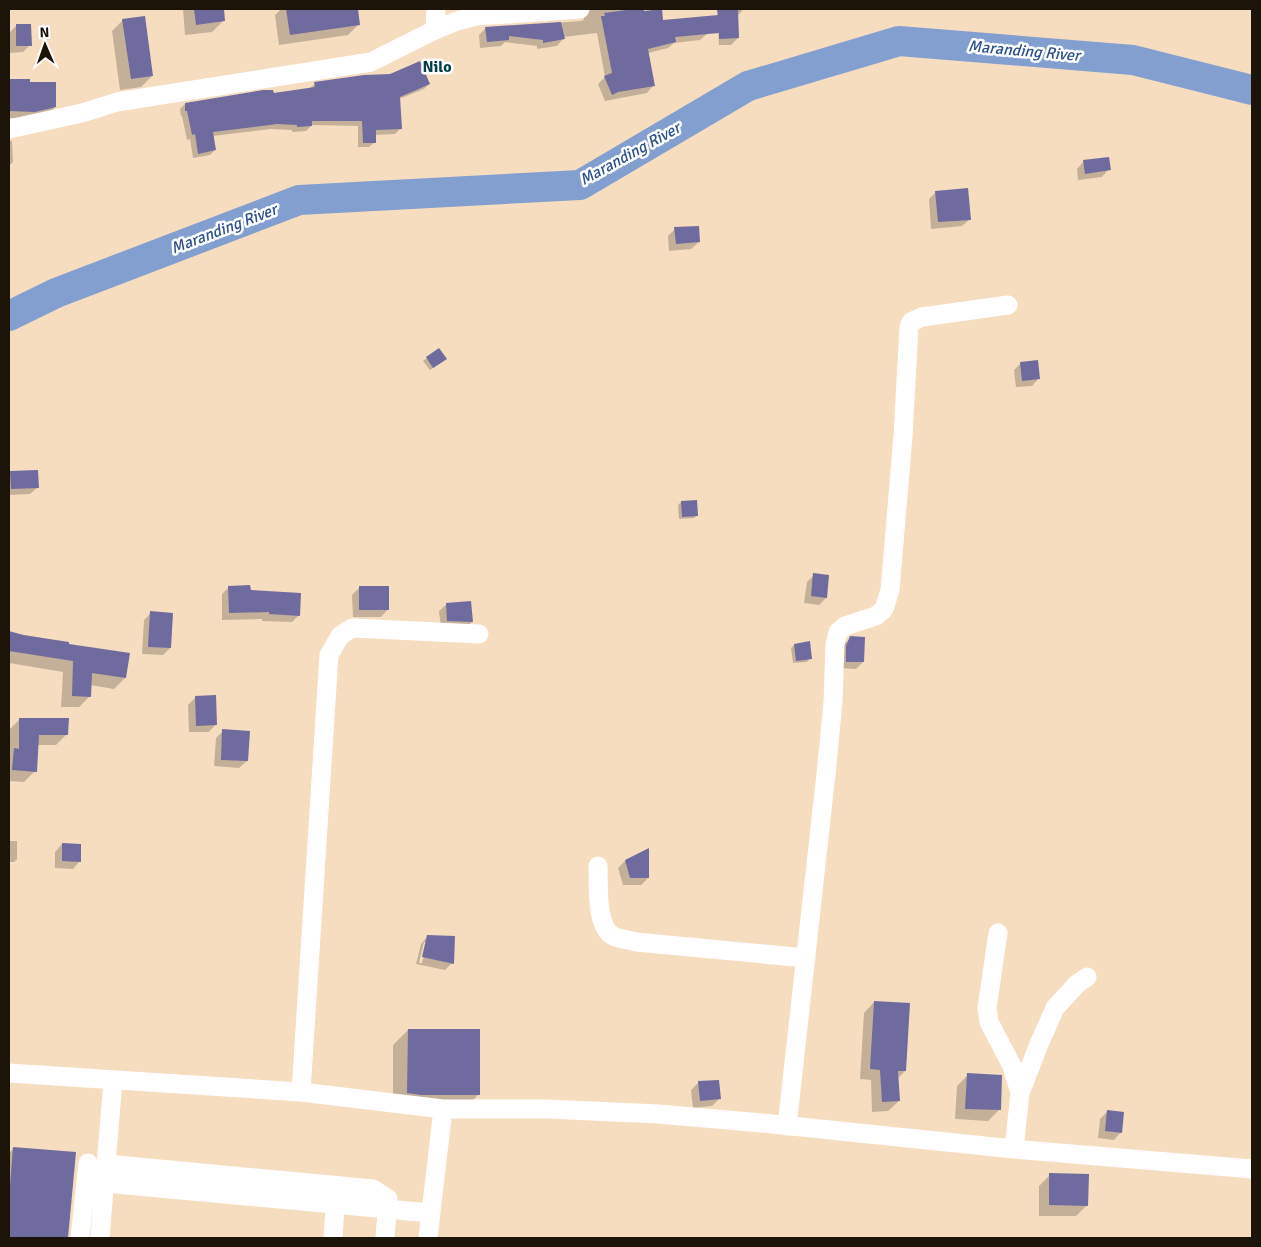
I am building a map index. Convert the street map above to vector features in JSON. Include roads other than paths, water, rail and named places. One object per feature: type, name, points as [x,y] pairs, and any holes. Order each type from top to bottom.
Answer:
[{"type":"street","points":[[435,30],[436,9]]},
{"type":"street","points":[[9,129],[82,114],[117,102],[371,62],[435,30],[477,12],[580,9]]},
{"type":"street","points":[[787,1126],[833,702],[835,644],[838,632],[845,626],[876,616],[884,609],[890,590],[903,436],[909,327],[911,322],[922,317],[1008,305]]},
{"type":"street","points":[[301,1092],[329,655],[340,636],[352,628],[478,634]]},
{"type":"street","points":[[598,866],[601,919],[605,929],[614,936],[636,942],[806,958]]},
{"type":"street","points":[[998,933],[987,1008],[989,1022],[1012,1066],[1020,1093]]},
{"type":"street","points":[[1014,1149],[1020,1093],[1039,1044],[1055,1008],[1087,976]]},
{"type":"street","points":[[9,1074],[301,1092],[443,1109],[547,1109],[649,1114],[1014,1149],[1252,1169]]},
{"type":"street","points":[[80,1238],[97,1164],[113,1080]]},
{"type":"street","points":[[428,1238],[443,1109]]},
{"type":"street","points":[[97,1164],[105,1183],[100,1238]]},
{"type":"street","points":[[97,1164],[336,1195],[388,1209],[430,1213]]},
{"type":"street","points":[[105,1183],[336,1195]]},
{"type":"street","points":[[333,1238],[336,1195]]},
{"type":"street","points":[[386,1238],[388,1209]]},
{"type":"waterway","name":"Maranding River","points":[[9,316],[56,293],[299,200],[580,185],[748,86],[899,41],[1133,60],[1252,90]]},
{"type":"district","name":"Nilo","points":[[437,67]]}]
